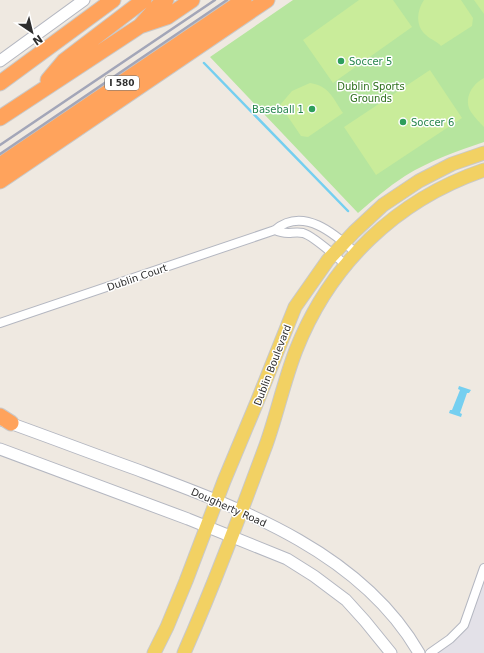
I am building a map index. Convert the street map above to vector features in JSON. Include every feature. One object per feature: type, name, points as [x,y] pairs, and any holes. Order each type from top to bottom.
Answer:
[{"type":"highway","points":[[0,83],[113,0]]},
{"type":"highway","points":[[35,94],[64,61],[144,0]]},
{"type":"highway","points":[[0,118],[140,26],[158,6],[166,0]]},
{"type":"highway","points":[[140,26],[167,18],[192,0]]},
{"type":"highway","name":"I 580","points":[[0,165],[244,0]]},
{"type":"highway","name":"I 580","points":[[0,181],[267,0]]},
{"type":"main road","points":[[0,61],[84,0]]},
{"type":"main road","name":"Dublin Boulevard","points":[[154,653],[167,627],[295,307],[314,277],[344,242],[383,205],[403,190],[452,164],[484,153]]},
{"type":"main road","name":"Dublin Boulevard","points":[[184,653],[232,537],[267,443],[295,351],[307,323],[325,291],[356,253],[377,231],[407,208],[437,190],[484,170]]},
{"type":"main road","name":"Dougherty Road","points":[[4,420],[189,489],[300,540],[348,573],[386,606],[411,639],[419,653]]},
{"type":"main road","points":[[0,449],[207,527],[286,559],[314,576],[346,600],[391,653]]},
{"type":"street","name":"Dublin Court","points":[[0,323],[275,230],[282,224],[295,221],[314,223],[334,233],[356,253]]},
{"type":"street","name":"Dublin Court","points":[[275,230],[282,234],[303,233],[322,245],[346,265]]},
{"type":"street","points":[[430,653],[450,639],[464,625],[484,568]]},
{"type":"shaded area","points":[[484,568],[484,653],[430,653],[464,625]]},
{"type":"green space","name":"Dublin Sports Grounds","points":[[293,0],[484,0],[484,142],[443,157],[405,176],[375,198],[358,213],[210,57]]},
{"type":"green space","name":"Soccer 5","points":[[359,0],[393,0],[412,27],[333,83],[303,40]]},
{"type":"green space","points":[[424,0],[461,0],[473,18],[472,26],[441,46],[426,35],[420,27],[418,18],[420,8]]},
{"type":"green space","points":[[474,0],[484,0],[484,14]]},
{"type":"green space","name":"Soccer 6","points":[[430,70],[462,118],[376,175],[344,127]]},
{"type":"green space","points":[[484,78],[484,127],[471,112],[468,97],[476,84]]},
{"type":"green space","name":"Baseball 1","points":[[310,83],[326,90],[343,113],[308,137],[301,136],[280,105],[292,91]]},
{"type":"water","points":[[459,386],[471,390],[467,393],[460,413],[462,414],[461,417],[449,413],[450,410],[452,410],[460,390],[458,389]]},
{"type":"waterway","points":[[204,63],[348,211]]},
{"type":"railway","points":[[0,145],[215,0]]},
{"type":"railway","points":[[0,154],[227,0]]},
{"type":"place","name":"Soccer 5","points":[[341,61]]},
{"type":"place","name":"Baseball 1","points":[[312,109]]},
{"type":"place","name":"Soccer 6","points":[[403,122]]}]
